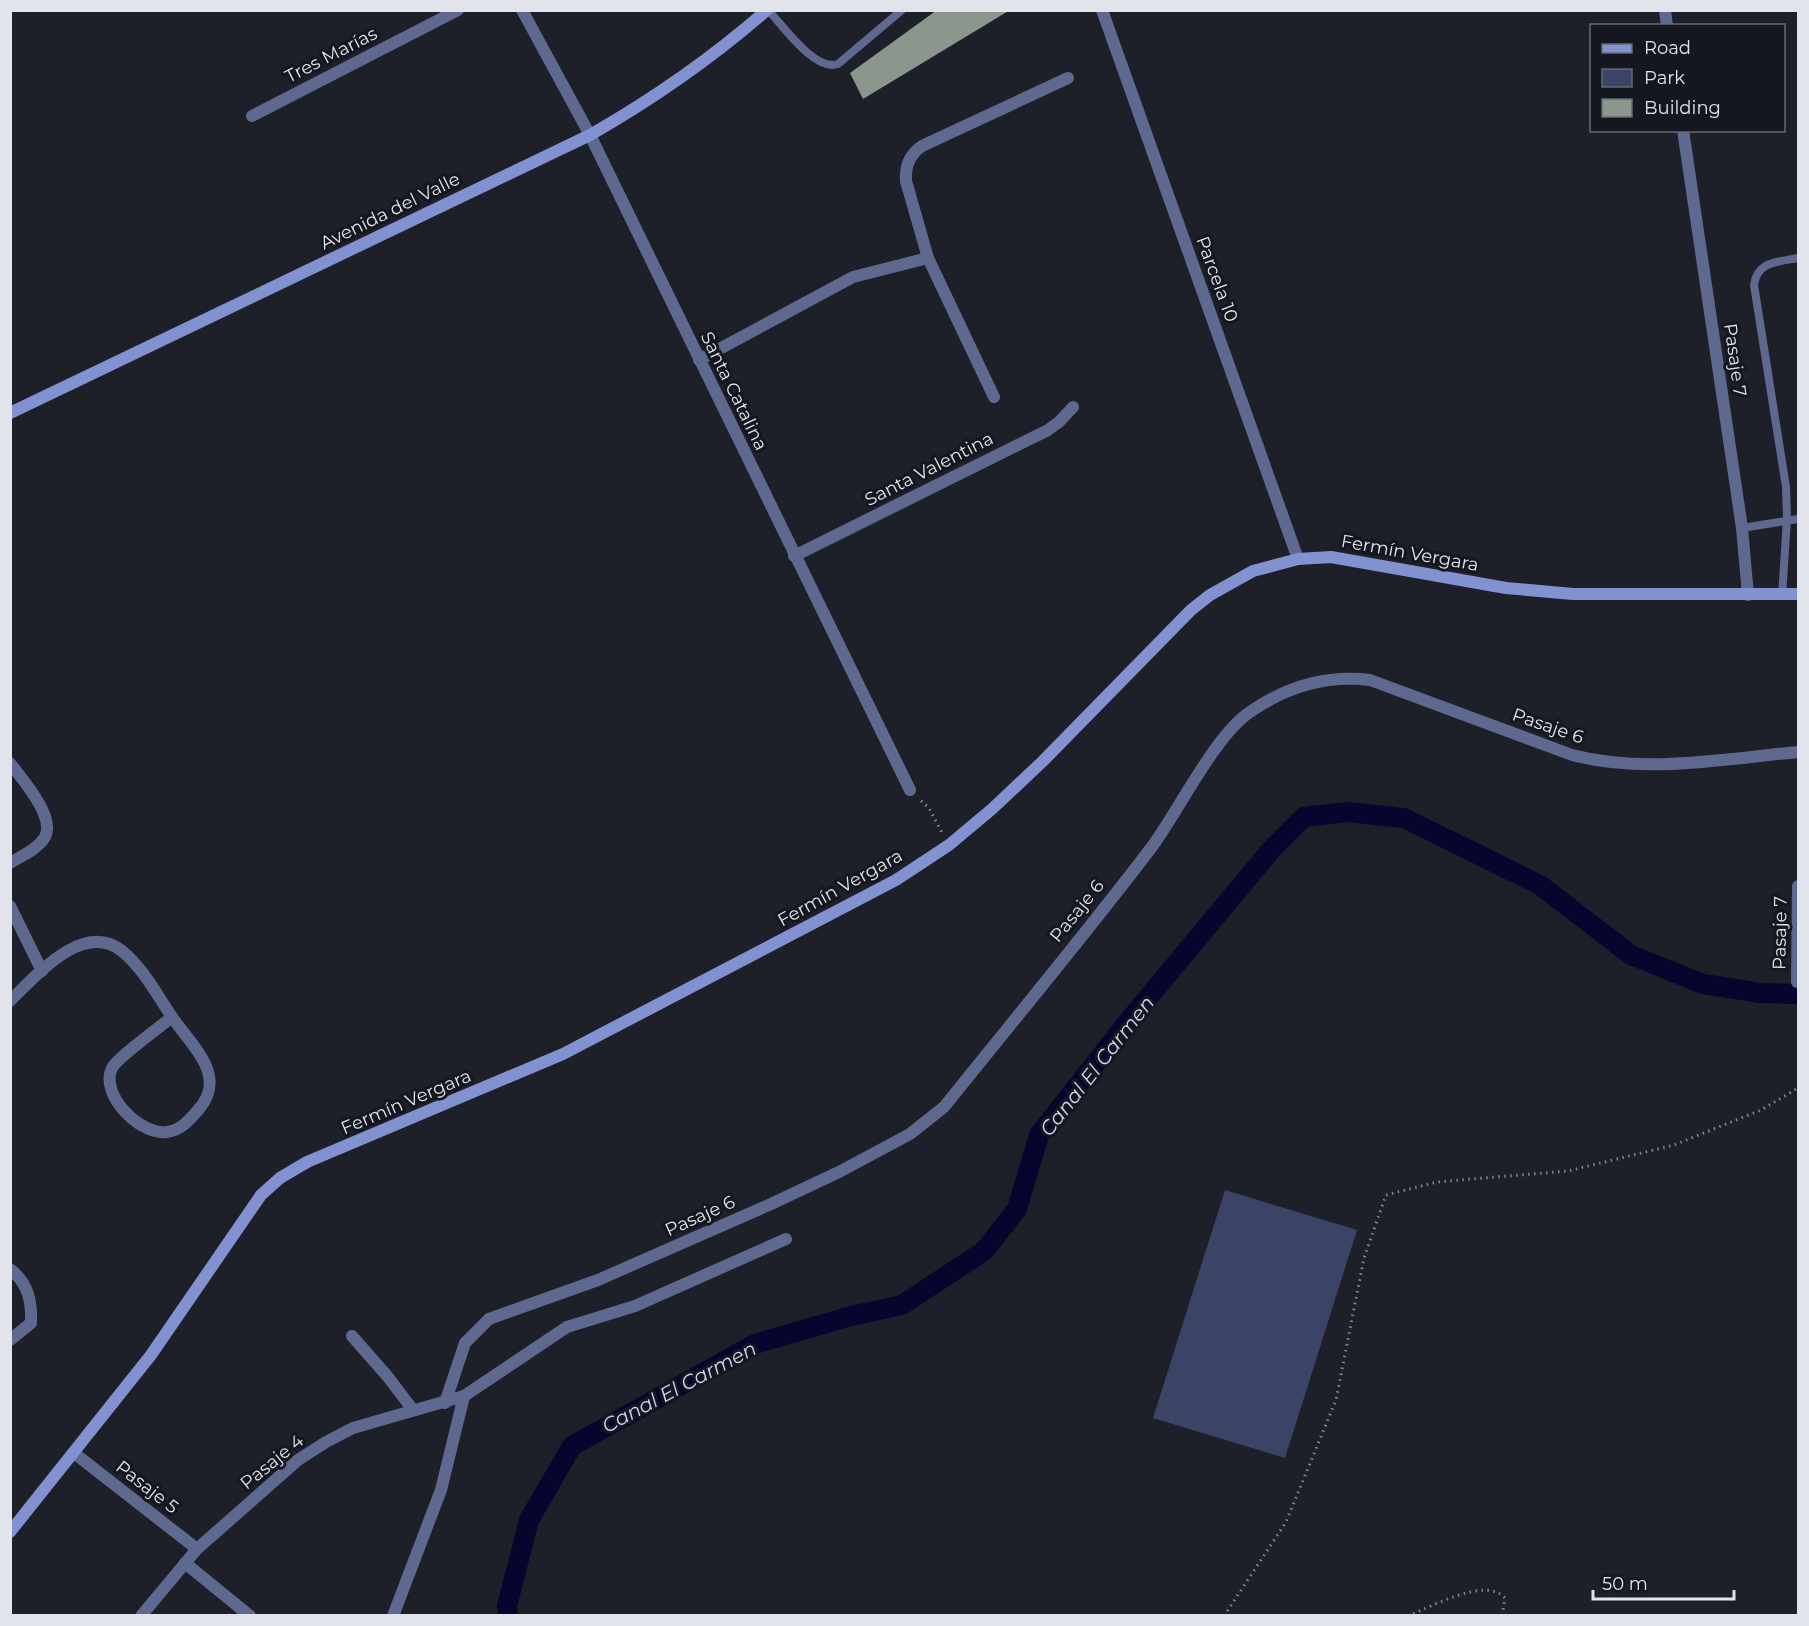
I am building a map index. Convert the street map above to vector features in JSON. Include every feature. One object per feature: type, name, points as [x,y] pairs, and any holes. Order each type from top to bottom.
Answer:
[{"type":"street","name":"Tres Marías","points":[[252,116],[458,10]]},
{"type":"street","name":"Santa Catalina","points":[[522,10],[590,135],[910,790]]},
{"type":"street","name":"Avenida del Valle","points":[[10,413],[590,135],[632,111],[707,60],[768,10]]},
{"type":"street","name":"Parcela 10","points":[[1102,10],[1298,559]]},
{"type":"street","points":[[994,397],[928,258],[906,181],[906,168],[911,155],[922,146],[1068,78]]},
{"type":"street","name":"Pasaje 7","points":[[1683,132],[1742,528],[1748,595]]},
{"type":"street","points":[[699,360],[853,277],[928,258]]},
{"type":"street","name":"Santa Valentina","points":[[794,556],[1048,430],[1059,423],[1073,406]]},
{"type":"street","name":"Fermín Vergara","points":[[10,1532],[151,1355],[254,1206],[280,1178],[307,1162],[562,1054],[864,899],[949,845],[971,828],[1043,761],[1191,610],[1224,586],[1253,571],[1298,559],[1347,559],[1506,588],[1573,594],[1782,596],[1798,594]]},
{"type":"street","name":"Pasaje 6","points":[[445,1403],[465,1343],[489,1319],[598,1280],[771,1204],[839,1172],[910,1134],[944,1107],[1152,846],[1230,730],[1248,712],[1281,695],[1301,686],[1326,680],[1346,677],[1370,680],[1572,755],[1605,763],[1646,766],[1798,752]]},
{"type":"street","points":[[10,763],[44,812],[48,824],[45,837],[38,845],[10,863]]},
{"type":"street","name":"Pasaje 7","points":[[1797,981],[1798,886]]},
{"type":"street","points":[[10,906],[42,971]]},
{"type":"street","points":[[10,1001],[42,971],[74,947],[100,941],[121,950],[138,967],[206,1066],[211,1088],[207,1100],[183,1127],[165,1133],[153,1131],[129,1116],[112,1098],[110,1081],[112,1067],[172,1017]]},
{"type":"street","points":[[393,1616],[441,1490],[464,1396],[567,1327],[635,1306],[786,1239]]},
{"type":"street","points":[[10,1269],[28,1290],[32,1305],[31,1323],[10,1340]]},
{"type":"street","points":[[352,1336],[388,1377],[412,1410]]},
{"type":"street","name":"Pasaje 4","points":[[141,1616],[197,1549],[298,1460],[353,1428],[464,1396]]},
{"type":"street","name":"Pasaje 5","points":[[74,1453],[197,1549]]},
{"type":"street","points":[[185,1563],[250,1616]]},
{"type":"lane","points":[[768,10],[816,61],[832,66],[838,64],[902,10]]},
{"type":"lane","points":[[1782,596],[1787,519],[1786,487],[1754,285],[1758,270],[1763,266],[1798,258]]},
{"type":"lane","points":[[1742,528],[1798,519]]},
{"type":"path","points":[[910,790],[929,808],[949,845]]},
{"type":"path","points":[[1224,1616],[1286,1522],[1336,1400],[1364,1258],[1386,1195],[1437,1182],[1568,1172],[1674,1145],[1761,1110],[1798,1088]]},
{"type":"path","points":[[1408,1616],[1473,1591],[1489,1588],[1505,1598],[1502,1616]]},
{"type":"green space","points":[[1225,1190],[1357,1230],[1285,1458],[1153,1418]]},
{"type":"building","points":[[937,10],[1010,10],[863,99],[850,73]]},
{"type":"waterway","name":"Canal El Carmen","points":[[508,1616],[507,1606],[529,1520],[572,1446],[755,1344],[851,1316],[902,1305],[984,1251],[1017,1209],[1039,1135],[1127,1023],[1271,850],[1304,817],[1348,812],[1404,818],[1540,885],[1631,955],[1703,984],[1761,993],[1798,994]]}]
